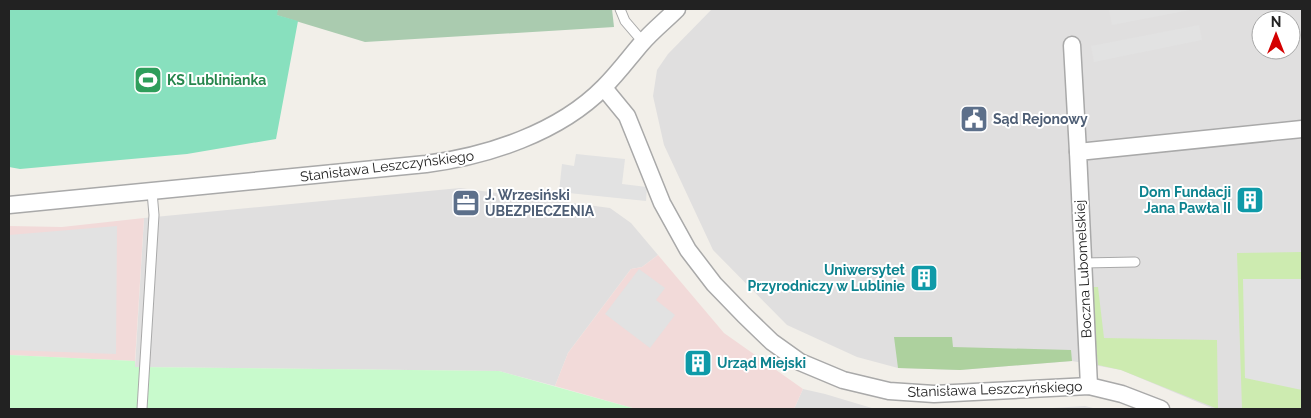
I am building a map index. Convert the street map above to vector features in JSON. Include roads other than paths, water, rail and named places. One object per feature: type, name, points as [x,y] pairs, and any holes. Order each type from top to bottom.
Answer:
[{"type":"street","points":[[604,88],[643,42],[676,9]]},
{"type":"street","name":"Boczna Lubomelskiej","points":[[1072,45],[1089,386]]},
{"type":"street","name":"Stanisława Leszczyńskiego","points":[[9,205],[152,192],[467,158],[487,153],[532,134],[571,112],[604,88],[627,116],[662,203],[688,250],[714,284],[744,315],[765,336],[793,357],[843,380],[903,393],[934,394],[1089,386],[1122,394],[1161,409]]},
{"type":"street","points":[[1078,152],[1302,128]]},
{"type":"lane","points":[[620,9],[625,21],[643,42]]},
{"type":"lane","points":[[142,409],[154,215],[152,192]]},
{"type":"lane","points":[[1083,263],[1135,262]]},
{"type":"place","name":"KS Lublinianka","points":[[148,80]]},
{"type":"place","name":"Sąd Rejonowy","points":[[974,119]]},
{"type":"place","name":"Dom Fundacji Jana Pawła II","points":[[1250,200]]},
{"type":"place","name":"J. Wrzesiński UBEZPIECZENIA","points":[[466,203]]},
{"type":"place","name":"Uniwersytet Przyrodniczy w Lublinie","points":[[924,278]]},
{"type":"place","name":"Urząd Miejski","points":[[698,363]]}]
